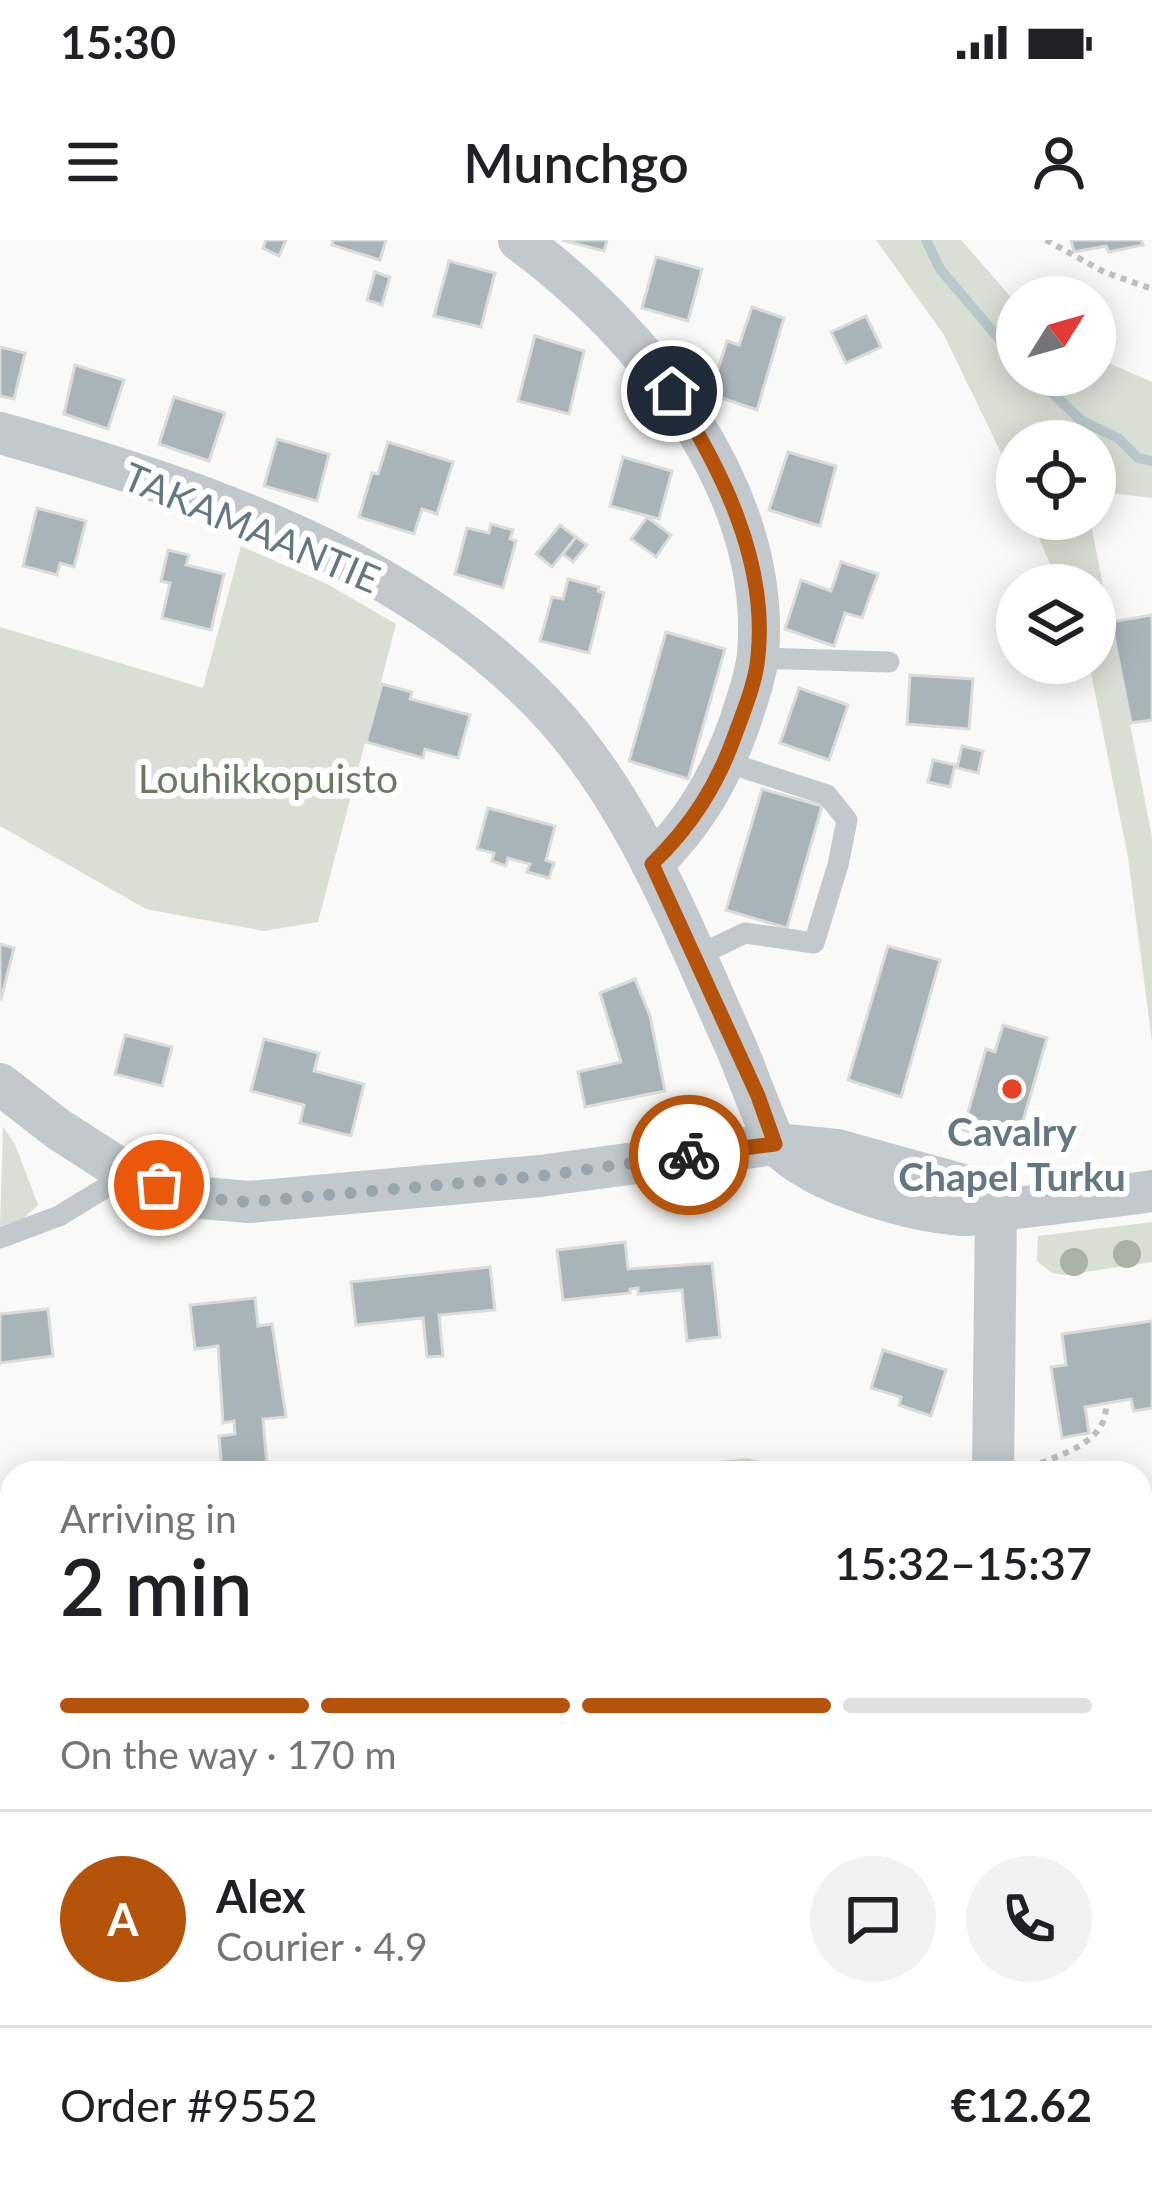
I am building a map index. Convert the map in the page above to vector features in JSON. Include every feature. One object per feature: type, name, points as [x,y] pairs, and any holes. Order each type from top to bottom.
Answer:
[{"type":"street","points":[[519,240],[630,339],[672,391],[707,446],[748,554],[758,605],[758,658],[726,762],[700,811],[652,864]]},
{"type":"street","name":"TAKAMAANTIE","points":[[0,433],[140,476],[337,555],[453,625],[548,709],[618,803],[652,864],[758,1096],[775,1144]]},
{"type":"street","points":[[0,1084],[128,1174],[191,1197],[249,1202],[540,1176],[775,1144],[837,1150],[974,1189],[996,1210],[993,1461]]},
{"type":"street","points":[[996,1210],[1152,1191]]},
{"type":"lane","points":[[758,658],[889,662]]},
{"type":"lane","points":[[695,957],[745,933],[814,943],[847,820],[827,795],[726,762]]},
{"type":"lane","points":[[0,1238],[59,1216],[128,1174]]},
{"type":"path","points":[[1046,240],[1104,272],[1152,289]]},
{"type":"path","points":[[1044,1461],[1095,1436],[1103,1426],[1106,1408]]},
{"type":"green space","points":[[876,240],[961,240],[996,280],[996,396],[1116,396],[1116,366],[1152,382],[1152,498],[1116,494],[1116,420],[996,420],[996,443],[944,335]]},
{"type":"green space","points":[[1040,540],[1094,540],[1099,564],[1050,564]]},
{"type":"green space","name":"Louhikkopuisto","points":[[241,546],[327,584],[396,624],[318,922],[264,931],[146,909],[0,826],[0,627],[203,688]]},
{"type":"green space","points":[[1116,652],[1152,837],[1152,1042],[1128,857],[1093,684],[1116,684]]},
{"type":"green space","points":[[3,1127],[15,1144],[38,1205],[23,1219],[0,1226]]},
{"type":"green space","points":[[1152,1222],[1152,1262],[1065,1275],[1052,1273],[1037,1261],[1038,1236]]},
{"type":"building","points":[[266,240],[286,240],[279,256],[263,248]]},
{"type":"building","points":[[333,240],[386,240],[380,260],[332,245]]},
{"type":"building","points":[[562,240],[607,240],[604,251]]},
{"type":"building","points":[[1071,240],[1141,240],[1143,245],[1074,252]]},
{"type":"building","points":[[656,257],[702,269],[688,321],[642,308]]},
{"type":"building","points":[[449,261],[495,273],[481,327],[434,316]]},
{"type":"building","points":[[375,272],[390,277],[382,305],[367,300]]},
{"type":"building","points":[[752,307],[784,318],[757,410],[710,394],[727,341],[739,345]]},
{"type":"building","points":[[866,316],[881,347],[846,363],[831,332]]},
{"type":"building","points":[[535,336],[584,351],[569,414],[518,401]]},
{"type":"building","points":[[0,347],[25,353],[14,399],[0,396]]},
{"type":"building","points":[[75,365],[124,380],[108,429],[64,414]]},
{"type":"building","points":[[174,397],[225,413],[209,461],[159,444]]},
{"type":"building","points":[[277,439],[329,454],[317,501],[264,486]]},
{"type":"building","points":[[388,442],[453,462],[437,514],[422,509],[414,534],[359,517],[372,473],[378,474]]},
{"type":"building","points":[[788,452],[836,466],[820,526],[769,510]]},
{"type":"building","points":[[623,457],[672,471],[659,519],[610,506]]},
{"type":"building","points":[[37,508],[86,521],[74,567],[60,563],[57,575],[23,566]]},
{"type":"building","points":[[647,517],[671,535],[656,557],[631,539]]},
{"type":"building","points":[[491,524],[513,530],[510,539],[516,541],[503,588],[455,574],[467,528],[489,533]]},
{"type":"building","points":[[560,525],[576,537],[552,567],[536,554]]},
{"type":"building","points":[[576,537],[587,545],[573,562],[563,554]]},
{"type":"building","points":[[168,550],[189,555],[186,565],[224,574],[211,630],[162,618],[170,583],[161,581]]},
{"type":"building","points":[[841,562],[878,574],[862,618],[845,613],[834,646],[785,629],[801,580],[831,591]]},
{"type":"building","points":[[568,579],[599,587],[604,593],[589,653],[540,641],[552,597],[563,599]]},
{"type":"building","points":[[1152,615],[1152,720],[1131,723],[1116,647],[1116,621]]},
{"type":"building","points":[[666,632],[725,649],[688,779],[629,761]]},
{"type":"building","points":[[910,675],[973,679],[969,729],[907,724]]},
{"type":"building","points":[[382,684],[412,692],[410,699],[470,715],[458,758],[425,749],[423,758],[366,742]]},
{"type":"building","points":[[799,688],[848,705],[829,760],[780,743]]},
{"type":"building","points":[[962,746],[983,751],[978,773],[957,768]]},
{"type":"building","points":[[933,760],[955,765],[950,787],[928,782]]},
{"type":"building","points":[[762,789],[822,806],[787,928],[726,910]]},
{"type":"building","points":[[488,808],[555,826],[546,860],[554,863],[549,878],[527,872],[530,864],[508,858],[506,866],[492,861],[494,853],[477,849]]},
{"type":"building","points":[[0,944],[14,948],[1,999],[0,999]]},
{"type":"building","points":[[888,946],[940,960],[901,1097],[848,1080]]},
{"type":"building","points":[[635,979],[650,1016],[665,1091],[585,1107],[578,1072],[621,1062],[600,993]]},
{"type":"building","points":[[1003,1025],[1047,1038],[1016,1145],[963,1130],[986,1049],[995,1052]]},
{"type":"building","points":[[125,1035],[172,1047],[162,1086],[115,1074]]},
{"type":"building","points":[[264,1039],[319,1053],[314,1071],[364,1084],[351,1136],[300,1123],[304,1105],[251,1091]]},
{"type":"building","points":[[625,1242],[628,1269],[712,1263],[720,1337],[687,1341],[682,1290],[638,1294],[638,1288],[630,1293],[563,1300],[557,1250]]},
{"type":"building","points":[[490,1267],[495,1310],[439,1315],[443,1356],[427,1357],[423,1318],[356,1325],[351,1282]]},
{"type":"building","points":[[255,1298],[258,1326],[272,1324],[286,1417],[263,1419],[267,1461],[221,1461],[219,1436],[235,1434],[234,1421],[223,1423],[218,1346],[195,1349],[190,1305]]},
{"type":"building","points":[[48,1309],[53,1356],[0,1363],[0,1314]]},
{"type":"building","points":[[1152,1321],[1152,1408],[1134,1411],[1131,1399],[1085,1407],[1089,1433],[1062,1438],[1051,1367],[1066,1365],[1062,1334]]},
{"type":"building","points":[[883,1350],[946,1370],[931,1416],[899,1405],[901,1397],[871,1388]]},
{"type":"waterway","points":[[926,240],[940,269],[996,335]]},
{"type":"waterway","points":[[1055,396],[1082,421],[1118,438],[1138,458],[1152,461]]},
{"type":"way so far","points":[[159,1185],[191,1197],[249,1202],[540,1176],[689,1155]]},
{"type":"place","name":"Cavalry Chapel Turku","points":[[1012,1089]]},
{"type":"route","points":[[672,391],[707,446],[740,526],[758,605],[758,658],[726,762],[700,811],[652,864],[758,1096],[775,1144],[689,1155]]}]
